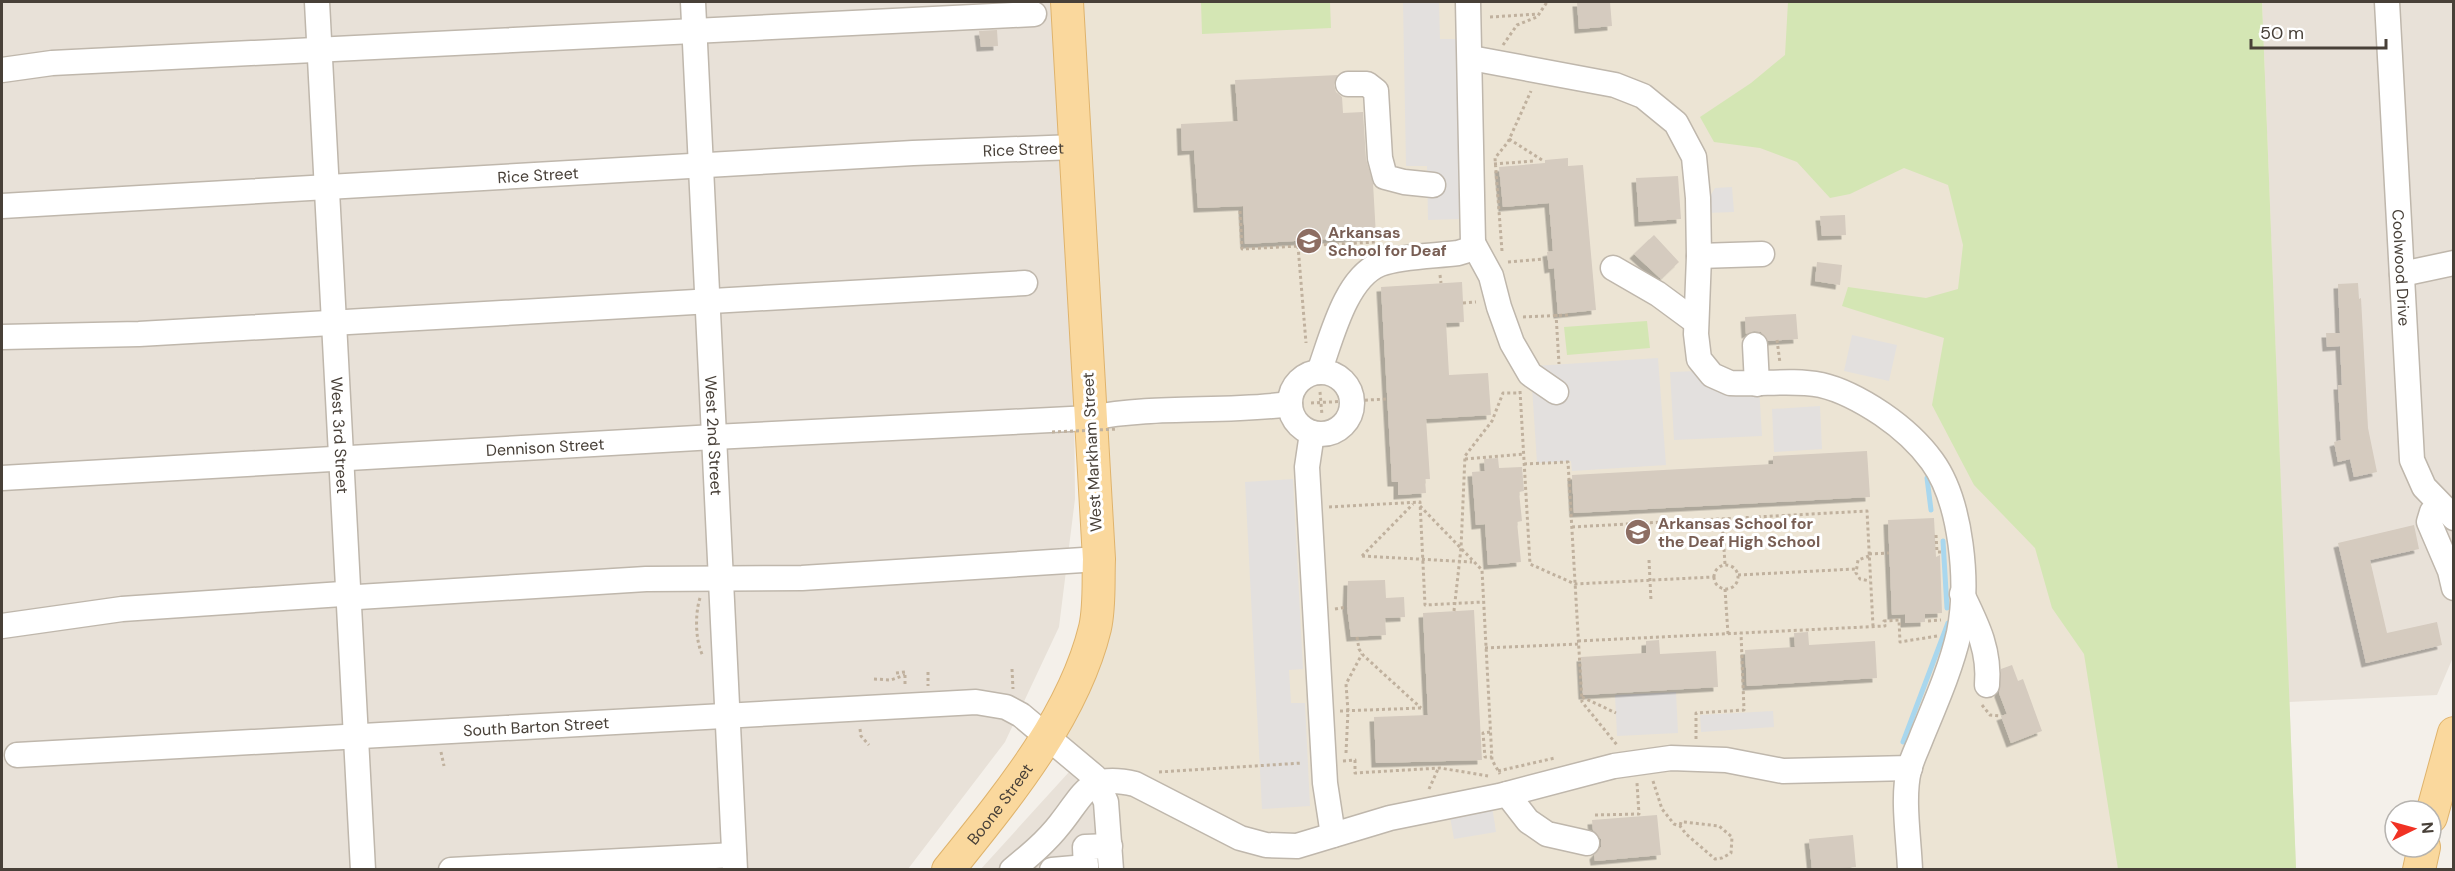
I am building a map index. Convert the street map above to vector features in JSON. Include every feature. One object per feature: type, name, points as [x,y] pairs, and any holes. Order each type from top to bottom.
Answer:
[{"type":"main road","name":"West Markham Street","points":[[1048,736],[1075,682],[1095,627],[1104,424],[1074,147],[1067,2]]},
{"type":"main road","points":[[2436,799],[2454,733]]},
{"type":"main road","name":"Boone Street","points":[[948,870],[1006,797],[1048,736]]},
{"type":"street","name":"West 3rd Street","points":[[317,2],[363,870]]},
{"type":"street","name":"West 2nd Street","points":[[693,2],[734,862]]},
{"type":"street","name":"Coolwood Drive","points":[[2387,2],[2412,460],[2424,487],[2446,511]]},
{"type":"street","points":[[1478,5],[1482,60],[1470,109],[1473,243],[1491,276],[1499,307],[1517,351],[1530,374],[1556,392]]},
{"type":"street","points":[[2,70],[52,63],[1034,14]]},
{"type":"street","points":[[1482,60],[1616,85],[1643,96],[1664,111],[1683,132],[1694,156],[1698,198],[1699,256],[1696,322],[1699,359],[1712,375],[1730,383],[1802,383],[1842,392],[1870,406],[1894,423],[1921,447],[1934,463],[1946,487],[1955,515],[1962,570],[1962,594],[1959,630],[1952,660],[1910,768],[1907,798],[1910,870]]},
{"type":"street","points":[[1348,84],[1367,84],[1376,91],[1380,158],[1385,177],[1404,182],[1433,185]]},
{"type":"street","name":"Rice Street","points":[[2,206],[1074,147]]},
{"type":"street","points":[[1314,373],[1338,377],[1345,384],[1352,401],[1351,410],[1342,426],[1335,431],[1318,433],[1296,422],[1290,404],[1294,386],[1314,373],[1348,296],[1358,280],[1380,264],[1458,253],[1468,250],[1473,243]]},
{"type":"street","points":[[1699,256],[1762,254]]},
{"type":"street","points":[[2402,274],[2454,263]]},
{"type":"street","points":[[1613,268],[1659,294],[1696,322]]},
{"type":"street","points":[[2,337],[139,334],[1025,283]]},
{"type":"street","points":[[1755,345],[1757,384]]},
{"type":"street","name":"Dennison Street","points":[[2,478],[714,437],[1104,424],[1129,412],[1259,408],[1290,404]]},
{"type":"street","points":[[1318,433],[1307,467],[1325,783],[1333,835]]},
{"type":"street","points":[[2446,511],[2432,512],[2429,522],[2444,555],[2454,588]]},
{"type":"street","points":[[2,626],[122,609],[349,595],[358,597],[646,579],[802,578],[1099,559]]},
{"type":"street","points":[[1962,594],[1982,634],[1988,672],[1987,685]]},
{"type":"street","name":"South Barton Street","points":[[17,755],[578,726],[727,714],[976,702],[1006,707],[1021,715],[1048,736]]},
{"type":"street","points":[[1048,736],[1098,782],[1106,802],[1110,858],[1085,847],[1086,868],[1052,870]]},
{"type":"street","points":[[1012,870],[1042,845],[1087,788],[1098,782],[1135,784],[1165,797],[1221,831],[1240,838],[1266,845],[1297,846],[1390,818],[1638,768],[1671,758],[1726,760],[1783,771],[1910,768]]},
{"type":"street","points":[[1507,794],[1528,821],[1548,834],[1587,843]]},
{"type":"street","points":[[451,870],[734,862]]},
{"type":"path","points":[[1482,60],[1517,25],[1537,17],[1547,2]]},
{"type":"path","points":[[1478,5],[1488,17],[1539,14]]},
{"type":"path","points":[[1502,251],[1495,158],[1509,139],[1532,89]]},
{"type":"path","points":[[1509,139],[1542,160]]},
{"type":"path","points":[[1495,164],[1534,161]]},
{"type":"path","points":[[1240,211],[1242,249],[1382,242]]},
{"type":"path","points":[[1298,246],[1314,373],[1321,403],[1318,433]]},
{"type":"path","points":[[1512,271],[1511,262],[1545,259]]},
{"type":"path","points":[[1440,275],[1441,283]]},
{"type":"path","points":[[1463,303],[1474,302]]},
{"type":"path","points":[[1556,314],[1559,364]]},
{"type":"path","points":[[1569,315],[1515,318],[1530,564],[1575,584],[1713,577]]},
{"type":"path","points":[[1454,611],[1453,603],[1461,548],[1465,459],[1492,421],[1503,393],[1530,392]]},
{"type":"path","points":[[1290,404],[1387,399]]},
{"type":"path","points":[[1052,432],[1104,424]]},
{"type":"path","points":[[1465,459],[1524,454]]},
{"type":"path","points":[[1524,464],[1568,462],[1582,702],[1654,786],[1662,809],[1674,824],[1680,826],[1715,859],[1731,853],[1732,837],[1725,829],[1719,826],[1684,822],[1681,822],[1680,826]]},
{"type":"path","points":[[1331,507],[1420,502],[1420,506],[1482,570],[1492,757],[1502,778],[1438,769],[1355,773],[1355,760],[1347,761],[1346,684],[1362,654]]},
{"type":"path","points":[[1414,503],[1362,556],[1474,562]]},
{"type":"path","points":[[1420,506],[1425,605],[1483,602]]},
{"type":"path","points":[[1572,527],[1867,511],[1873,626]]},
{"type":"path","points":[[1722,519],[1725,564]]},
{"type":"path","points":[[1870,581],[1860,579],[1856,569],[1861,558],[1889,553]]},
{"type":"path","points":[[1649,560],[1651,601]]},
{"type":"path","points":[[1725,564],[1732,566],[1738,576],[1736,584],[1725,589],[1718,586],[1713,577],[1717,567],[1725,564]]},
{"type":"path","points":[[1738,576],[1856,569]]},
{"type":"path","points":[[1725,589],[1728,634]]},
{"type":"path","points":[[1341,608],[1347,607]]},
{"type":"path","points":[[1485,648],[1885,626],[1884,621],[1899,620],[1900,642],[1937,636]]},
{"type":"path","points":[[1685,740],[1697,739],[1696,713],[1744,710],[1741,633]]},
{"type":"path","points":[[1341,711],[1421,708],[1362,654],[1357,637]]},
{"type":"path","points":[[1012,669],[1013,694]]},
{"type":"path","points":[[896,673],[905,672],[906,689]]},
{"type":"path","points":[[928,672],[928,678]]},
{"type":"path","points":[[874,679],[891,680],[905,675]]},
{"type":"path","points":[[1582,697],[1616,713]]},
{"type":"path","points":[[859,725],[861,735],[869,745]]},
{"type":"path","points":[[1490,732],[1484,733],[1485,757],[1492,757]]},
{"type":"path","points":[[1155,773],[1305,763]]},
{"type":"path","points":[[1595,815],[1639,814],[1638,768]]},
{"type":"path","points":[[1429,789],[1438,769]]},
{"type":"shaded area","points":[[2,2],[1050,2],[1073,296],[1075,499],[1059,627],[1005,742],[908,869],[3,870]]},
{"type":"shaded area","points":[[1067,2],[2262,2],[2296,869],[1107,869],[1098,782],[1048,736],[1089,645]]},
{"type":"shaded area","points":[[1403,2],[1439,2],[1440,39],[1456,39],[1460,219],[1428,220],[1427,166],[1406,166]]},
{"type":"shaded area","points":[[2262,2],[2453,2],[2454,655],[2437,695],[2289,702]]},
{"type":"shaded area","points":[[1732,187],[1734,212],[1707,213],[1706,203],[1715,188]]},
{"type":"shaded area","points":[[1852,335],[1897,345],[1889,381],[1844,371]]},
{"type":"shaded area","points":[[1658,358],[1666,465],[1572,471],[1571,461],[1537,463],[1532,387],[1535,366]]},
{"type":"shaded area","points":[[1699,371],[1759,387],[1762,436],[1674,440],[1670,372]]},
{"type":"shaded area","points":[[1820,406],[1822,449],[1774,452],[1772,409]]},
{"type":"shaded area","points":[[1293,479],[1303,669],[1289,670],[1291,703],[1305,703],[1310,806],[1262,809],[1245,482]]},
{"type":"shaded area","points":[[1676,692],[1678,733],[1617,736],[1615,695]]},
{"type":"shaded area","points":[[1773,711],[1774,727],[1701,732],[1700,715]]},
{"type":"shaded area","points":[[1069,772],[1095,777],[1106,869],[980,870]]},
{"type":"shaded area","points":[[1492,806],[1496,832],[1454,839],[1450,817]]},
{"type":"green space","points":[[1201,2],[1330,2],[1331,28],[1202,34]]},
{"type":"green space","points":[[1788,2],[2262,2],[2296,868],[2118,869],[2084,654],[2052,608],[2035,548],[1974,485],[1932,405],[1944,338],[1842,306],[1848,287],[1926,298],[1958,289],[1963,245],[1948,185],[1904,168],[1850,194],[1830,198],[1797,162],[1760,148],[1714,142],[1700,117],[1751,83],[1785,55]]},
{"type":"green space","points":[[1647,321],[1650,348],[1567,355],[1564,327]]},
{"type":"building","points":[[1577,2],[1610,2],[1612,26],[1579,29]]},
{"type":"building","points":[[997,30],[998,46],[981,47],[979,31]]},
{"type":"building","points":[[1338,75],[1334,85],[1336,92],[1342,97],[1343,113],[1363,112],[1366,159],[1373,183],[1376,236],[1245,244],[1243,206],[1198,208],[1194,150],[1182,151],[1181,124],[1238,121],[1235,80]]},
{"type":"building","points":[[1568,158],[1568,166],[1583,165],[1596,310],[1558,314],[1554,268],[1549,269],[1547,252],[1553,251],[1549,203],[1503,207],[1499,167],[1545,163],[1545,160]]},
{"type":"building","points":[[1678,176],[1681,219],[1639,222],[1636,178]]},
{"type":"building","points":[[1845,215],[1846,235],[1822,236],[1820,216]]},
{"type":"building","points":[[1654,235],[1679,262],[1661,279],[1634,254]]},
{"type":"building","points":[[1817,262],[1842,265],[1840,285],[1815,281]]},
{"type":"building","points":[[1462,282],[1464,322],[1446,323],[1449,375],[1488,373],[1491,415],[1426,419],[1430,479],[1425,479],[1426,493],[1398,495],[1398,482],[1392,482],[1381,287]]},
{"type":"building","points":[[2358,283],[2359,299],[2361,298],[2368,428],[2377,472],[2354,477],[2350,459],[2338,462],[2334,442],[2341,440],[2338,385],[2342,385],[2340,346],[2327,347],[2326,333],[2340,333],[2338,284]]},
{"type":"building","points":[[1796,314],[1798,339],[1768,341],[1761,332],[1754,331],[1746,334],[1745,317]]},
{"type":"building","points":[[1867,451],[1870,497],[1574,513],[1572,475],[1773,464],[1773,456]]},
{"type":"building","points":[[1498,458],[1499,468],[1522,467],[1524,491],[1519,492],[1522,521],[1517,522],[1521,562],[1488,565],[1485,524],[1476,525],[1472,472],[1485,471],[1484,459]]},
{"type":"building","points":[[1934,518],[1936,557],[1940,555],[1942,613],[1925,614],[1925,622],[1905,623],[1905,614],[1892,615],[1888,520]]},
{"type":"building","points":[[2414,525],[2419,549],[2370,560],[2387,633],[2437,622],[2442,645],[2366,663],[2338,543]]},
{"type":"building","points":[[1385,580],[1386,598],[1404,597],[1405,617],[1385,618],[1386,635],[1351,637],[1347,607],[1348,581]]},
{"type":"building","points":[[1474,610],[1482,760],[1376,763],[1374,717],[1428,715],[1423,613]]},
{"type":"building","points":[[1808,632],[1809,645],[1875,641],[1877,678],[1747,686],[1745,650],[1795,647],[1794,633]]},
{"type":"building","points":[[1659,640],[1660,654],[1716,651],[1718,687],[1583,695],[1581,657],[1646,653],[1646,641]]},
{"type":"building","points":[[2012,665],[2018,681],[2023,679],[2042,731],[2011,743],[2001,716],[2007,714],[1999,693],[2001,669]]},
{"type":"building","points":[[1657,815],[1661,855],[1595,861],[1594,855],[1601,847],[1601,839],[1593,830],[1592,820]]},
{"type":"building","points":[[1853,835],[1856,867],[1812,870],[1809,839]]},
{"type":"waterway","points":[[1927,478],[1931,510]]},
{"type":"waterway","points":[[1943,541],[1947,608]]},
{"type":"waterway","points":[[1903,742],[1948,623]]},
{"type":"place","name":"Arkansas School for Deaf","points":[[1309,241]]},
{"type":"place","name":"Arkansas School for the Deaf High School","points":[[1638,532]]}]
